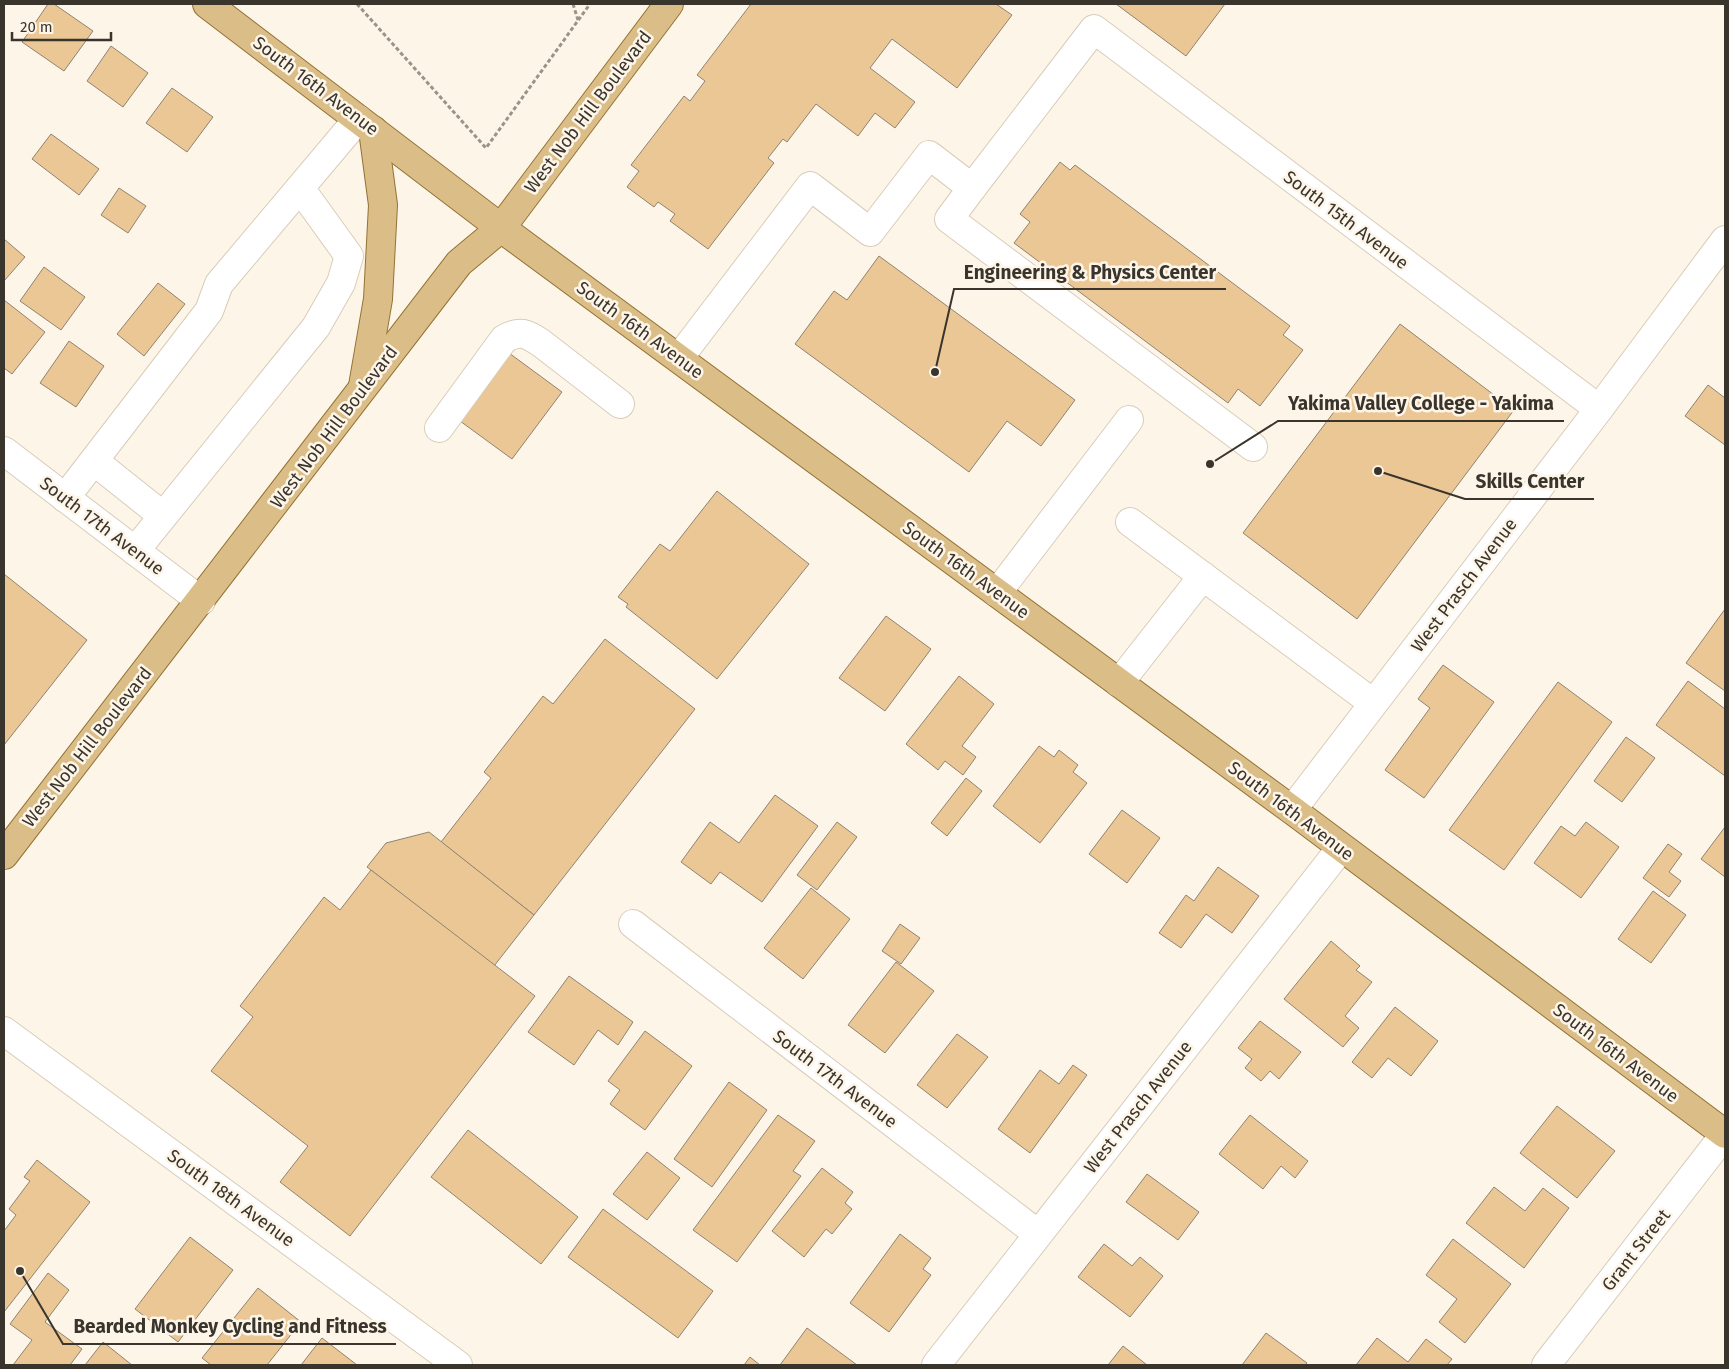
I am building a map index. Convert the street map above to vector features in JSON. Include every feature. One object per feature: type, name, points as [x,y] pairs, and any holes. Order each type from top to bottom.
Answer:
[{"type":"main road","name":"South 16th Avenue","points":[[207,4],[501,228],[1292,810],[1725,1134]]},
{"type":"main road","name":"West Nob Hill Boulevard","points":[[4,855],[459,263],[501,228],[670,4]]},
{"type":"main road","points":[[366,124],[383,205],[378,299],[367,384]]},
{"type":"street","name":"South 15th Avenue","points":[[972,188],[1094,29],[1599,409]]},
{"type":"street","points":[[65,498],[208,311],[219,284],[300,188],[366,124]]},
{"type":"street","points":[[678,358],[810,186],[870,232],[929,155],[972,188],[949,219],[1253,448]]},
{"type":"street","points":[[135,551],[316,327],[341,284],[349,256],[300,188]]},
{"type":"street","name":"West Prasch Avenue","points":[[1292,810],[1599,409],[1725,240]]},
{"type":"street","points":[[438,428],[504,339],[516,333],[529,335],[541,343],[620,404]]},
{"type":"street","points":[[997,593],[1129,420]]},
{"type":"street","name":"South 17th Avenue","points":[[4,451],[200,601]]},
{"type":"street","points":[[94,461],[163,516]]},
{"type":"street","points":[[1130,522],[1373,703]]},
{"type":"street","points":[[1119,683],[1203,576]]},
{"type":"street","name":"West Prasch Avenue","points":[[936,1365],[1341,848]]},
{"type":"street","name":"South 17th Avenue","points":[[633,924],[1038,1234]]},
{"type":"street","name":"South 18th Avenue","points":[[4,1030],[458,1365]]},
{"type":"street","name":"Grant Street","points":[[1546,1365],[1725,1134]]},
{"type":"path","points":[[357,4],[486,148],[590,4]]},
{"type":"path","points":[[573,4],[578,20]]},
{"type":"building","points":[[48,4],[54,4],[93,31],[64,71],[22,42]]},
{"type":"building","points":[[751,4],[996,4],[1012,15],[957,88],[892,39],[870,68],[915,102],[895,128],[875,113],[858,136],[816,104],[787,142],[783,139],[768,158],[774,163],[708,249],[670,221],[675,214],[658,202],[654,207],[627,187],[639,171],[631,165],[684,96],[690,101],[705,81],[697,75]]},
{"type":"building","points":[[1116,4],[1225,4],[1186,56]]},
{"type":"building","points":[[111,46],[148,73],[123,107],[87,81]]},
{"type":"building","points":[[172,88],[213,117],[187,152],[146,123]]},
{"type":"building","points":[[51,134],[99,169],[79,195],[32,159]]},
{"type":"building","points":[[1060,162],[1070,170],[1075,165],[1290,326],[1283,335],[1303,350],[1260,406],[1238,389],[1228,403],[1014,243],[1030,222],[1020,214]]},
{"type":"building","points":[[119,188],[146,206],[128,233],[101,215]]},
{"type":"building","points":[[4,239],[25,257],[4,281]]},
{"type":"building","points":[[879,256],[1075,400],[1041,446],[1007,421],[969,472],[795,344],[834,291],[847,300]]},
{"type":"building","points":[[44,267],[85,297],[61,330],[20,301]]},
{"type":"building","points":[[158,283],[185,304],[144,356],[117,334]]},
{"type":"building","points":[[4,300],[45,332],[12,374],[4,368]]},
{"type":"building","points":[[1400,324],[1514,410],[1357,619],[1243,533]]},
{"type":"building","points":[[69,341],[104,366],[76,407],[40,383]]},
{"type":"building","points":[[509,353],[562,392],[512,459],[460,421]]},
{"type":"building","points":[[1708,385],[1725,398],[1725,445],[1685,416]]},
{"type":"building","points":[[717,491],[809,564],[717,679],[626,607],[628,604],[618,597],[660,544],[670,551]]},
{"type":"building","points":[[4,574],[87,640],[4,745]]},
{"type":"building","points":[[1725,609],[1725,691],[1686,663]]},
{"type":"building","points":[[886,616],[931,649],[885,711],[839,678]]},
{"type":"building","points":[[605,639],[695,709],[534,915],[441,842],[491,778],[484,772],[543,696],[553,704]]},
{"type":"building","points":[[1443,665],[1494,702],[1424,798],[1385,770],[1430,708],[1418,699]]},
{"type":"building","points":[[959,676],[994,704],[962,746],[976,757],[963,775],[945,761],[938,770],[906,744]]},
{"type":"building","points":[[1688,681],[1725,709],[1725,776],[1656,725]]},
{"type":"building","points":[[1558,682],[1612,722],[1504,870],[1449,830]]},
{"type":"building","points":[[1626,737],[1655,758],[1622,802],[1594,781]]},
{"type":"building","points":[[1039,746],[1054,757],[1059,750],[1078,765],[1073,772],[1087,783],[1040,843],[993,806]]},
{"type":"building","points":[[966,778],[982,791],[947,836],[931,823]]},
{"type":"building","points":[[775,795],[818,826],[762,902],[720,872],[711,884],[681,862],[710,822],[739,843]]},
{"type":"building","points":[[1122,810],[1160,838],[1127,883],[1089,854]]},
{"type":"building","points":[[837,822],[857,837],[817,890],[797,875]]},
{"type":"building","points":[[1586,822],[1619,847],[1581,898],[1534,863],[1561,826],[1575,836]]},
{"type":"building","points":[[1725,827],[1725,877],[1701,859]]},
{"type":"building","points":[[429,832],[534,915],[494,966],[367,867],[386,843]]},
{"type":"building","points":[[1668,844],[1682,854],[1669,872],[1681,881],[1669,897],[1643,878]]},
{"type":"building","points":[[1218,867],[1259,896],[1232,933],[1206,914],[1181,948],[1159,933],[1186,895],[1194,901]]},
{"type":"building","points":[[371,870],[535,996],[350,1236],[280,1182],[308,1146],[211,1071],[253,1017],[240,1006],[324,897],[340,910]]},
{"type":"building","points":[[811,888],[850,919],[803,979],[764,948]]},
{"type":"building","points":[[1653,891],[1686,915],[1651,963],[1618,939]]},
{"type":"building","points":[[900,924],[920,938],[901,964],[882,951]]},
{"type":"building","points":[[1331,941],[1360,966],[1356,970],[1372,982],[1345,1016],[1359,1028],[1343,1047],[1284,999]]},
{"type":"building","points":[[896,962],[934,991],[885,1053],[848,1025]]},
{"type":"building","points":[[569,976],[633,1022],[618,1045],[598,1030],[574,1065],[528,1032]]},
{"type":"building","points":[[1395,1007],[1438,1041],[1411,1076],[1388,1058],[1372,1078],[1352,1062]]},
{"type":"building","points":[[1260,1021],[1301,1052],[1279,1079],[1270,1071],[1261,1081],[1245,1068],[1252,1059],[1238,1048]]},
{"type":"building","points":[[645,1031],[692,1066],[645,1130],[610,1104],[620,1090],[608,1081]]},
{"type":"building","points":[[957,1034],[988,1057],[947,1108],[917,1085]]},
{"type":"building","points":[[1073,1065],[1087,1075],[1030,1153],[998,1129],[1040,1070],[1059,1084]]},
{"type":"building","points":[[729,1082],[767,1110],[712,1187],[674,1159]]},
{"type":"building","points":[[1557,1106],[1615,1151],[1577,1198],[1520,1153]]},
{"type":"building","points":[[778,1115],[815,1141],[793,1171],[801,1176],[737,1262],[693,1230]]},
{"type":"building","points":[[1250,1115],[1308,1161],[1295,1178],[1281,1166],[1263,1189],[1219,1154]]},
{"type":"building","points":[[468,1130],[578,1217],[541,1264],[431,1177]]},
{"type":"building","points":[[647,1152],[680,1178],[647,1220],[613,1194]]},
{"type":"building","points":[[37,1160],[90,1202],[4,1312],[4,1231],[16,1215],[9,1209],[30,1181],[24,1177]]},
{"type":"building","points":[[822,1168],[853,1192],[845,1203],[852,1209],[832,1234],[826,1229],[804,1257],[772,1231]]},
{"type":"building","points":[[1147,1174],[1199,1212],[1178,1240],[1126,1202]]},
{"type":"building","points":[[1494,1187],[1525,1211],[1543,1188],[1569,1208],[1524,1268],[1466,1223]]},
{"type":"building","points":[[603,1209],[713,1291],[678,1338],[568,1257]]},
{"type":"building","points":[[900,1234],[931,1258],[923,1269],[931,1275],[889,1332],[850,1303]]},
{"type":"building","points":[[190,1237],[233,1270],[178,1342],[135,1309]]},
{"type":"building","points":[[1453,1239],[1511,1284],[1465,1343],[1439,1322],[1457,1299],[1426,1275]]},
{"type":"building","points":[[1104,1244],[1132,1266],[1140,1257],[1163,1276],[1130,1317],[1078,1277]]},
{"type":"building","points":[[48,1273],[69,1290],[45,1322],[82,1349],[70,1365],[13,1365],[32,1340],[10,1324]]},
{"type":"building","points":[[258,1288],[301,1322],[267,1365],[211,1365],[202,1358]]},
{"type":"building","points":[[807,1328],[857,1365],[780,1365]]},
{"type":"building","points":[[1266,1333],[1307,1363],[1305,1365],[1242,1365]]},
{"type":"building","points":[[322,1338],[357,1365],[301,1365]]},
{"type":"building","points":[[1377,1338],[1408,1362],[1426,1339],[1452,1359],[1447,1365],[1356,1365]]},
{"type":"building","points":[[103,1342],[132,1365],[85,1365]]},
{"type":"building","points":[[1123,1346],[1147,1365],[1108,1365]]},
{"type":"building","points":[[750,1357],[760,1365],[744,1365]]},
{"type":"place","name":"Engineering & Physics Center","points":[[935,372]]},
{"type":"place","name":"Yakima Valley College - Yakima","points":[[1210,464]]},
{"type":"place","name":"Skills Center","points":[[1378,471]]},
{"type":"place","name":"Bearded Monkey Cycling and Fitness","points":[[20,1271]]}]
